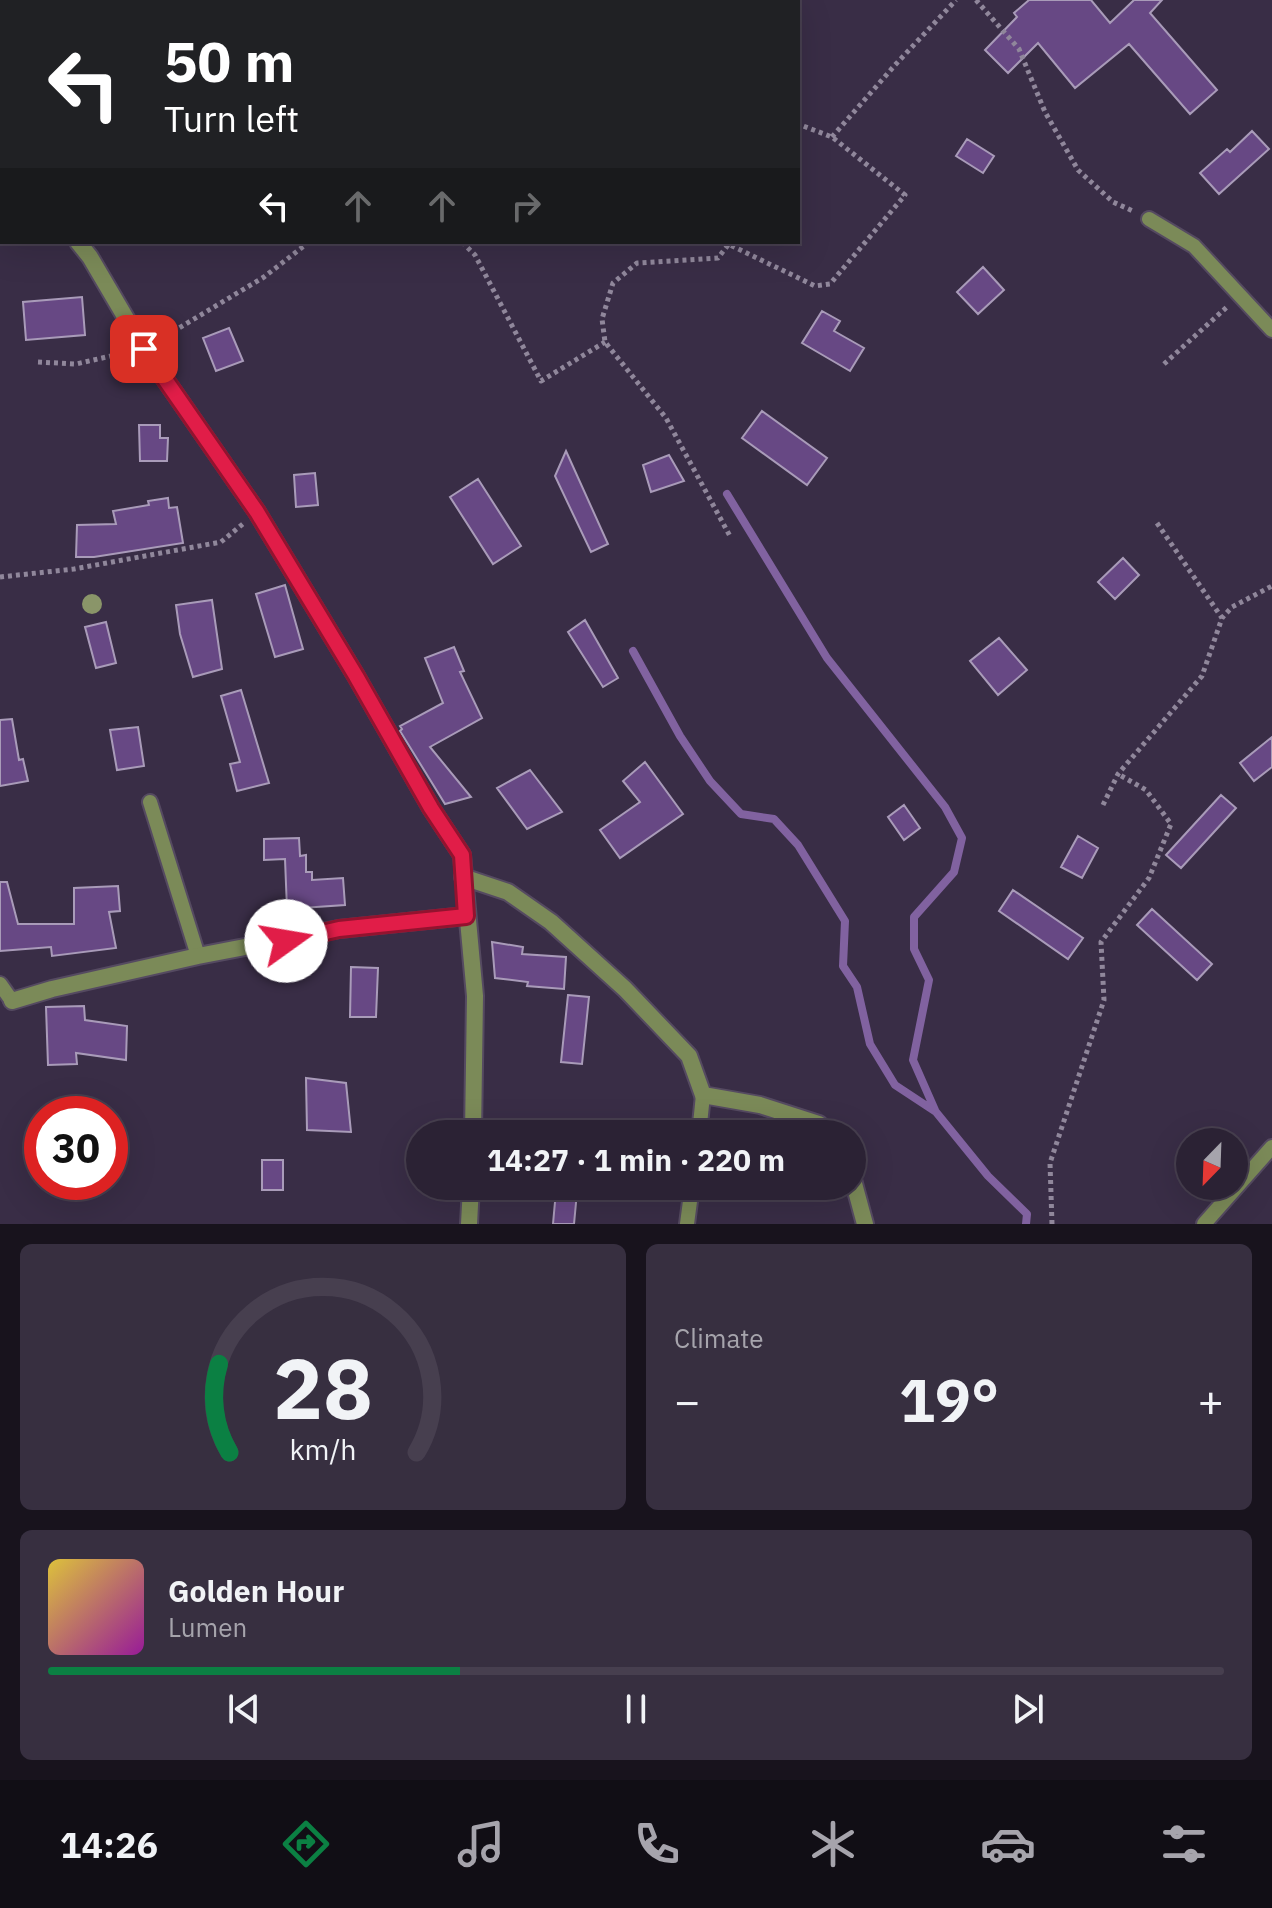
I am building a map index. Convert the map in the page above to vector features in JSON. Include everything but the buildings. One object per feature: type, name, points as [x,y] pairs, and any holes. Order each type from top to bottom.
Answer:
[{"type":"street","points":[[80,244],[144,349],[257,512],[431,808],[462,855],[475,996],[473,1120]]},
{"type":"street","points":[[463,877],[508,892],[551,922],[625,989],[689,1056],[703,1095],[760,1105],[807,1120]]},
{"type":"street","points":[[12,1001],[198,956],[339,929],[466,916]]},
{"type":"street","points":[[469,1224],[470,1200]]},
{"type":"street","points":[[858,1200],[865,1224]]},
{"type":"lane","points":[[1149,219],[1194,246],[1272,330]]},
{"type":"lane","points":[[150,802],[198,956]]},
{"type":"lane","points":[[0,984],[12,1001]]},
{"type":"lane","points":[[700,1120],[703,1095]]},
{"type":"lane","points":[[1204,1224],[1272,1147]]},
{"type":"lane","points":[[687,1224],[690,1200]]},
{"type":"path","points":[[832,137],[956,0]]},
{"type":"path","points":[[976,0],[1019,49],[1045,112],[1078,170],[1113,202],[1149,219]]},
{"type":"path","points":[[731,538],[666,418],[605,342],[602,319],[613,283],[637,263],[718,258],[726,244],[815,286],[830,284],[905,195],[832,137],[800,125]]},
{"type":"path","points":[[38,362],[76,364],[144,349],[264,277],[306,244]]},
{"type":"path","points":[[464,244],[475,255],[541,381],[605,342]]},
{"type":"path","points":[[1164,364],[1240,294]]},
{"type":"path","points":[[0,577],[74,569],[221,542],[257,512]]},
{"type":"path","points":[[1157,523],[1222,618]]},
{"type":"path","points":[[1103,805],[1118,774],[1202,676],[1222,618],[1232,607],[1272,586]]},
{"type":"path","points":[[1052,1224],[1050,1163],[1104,1000],[1101,942],[1149,878],[1171,824],[1146,790],[1118,774]]},
{"type":"waterway","points":[[727,494],[827,658],[945,807],[962,838],[954,872],[914,917],[914,949],[929,980],[913,1060],[935,1110]]},
{"type":"waterway","points":[[633,651],[680,736],[710,781],[741,814],[774,819],[798,845],[845,921],[843,966],[857,987],[870,1044],[895,1085],[936,1112],[988,1176],[1027,1214],[1026,1224]]},
{"type":"route","points":[[144,349],[257,512],[431,808],[462,855],[466,916],[339,929],[286,941]]}]
